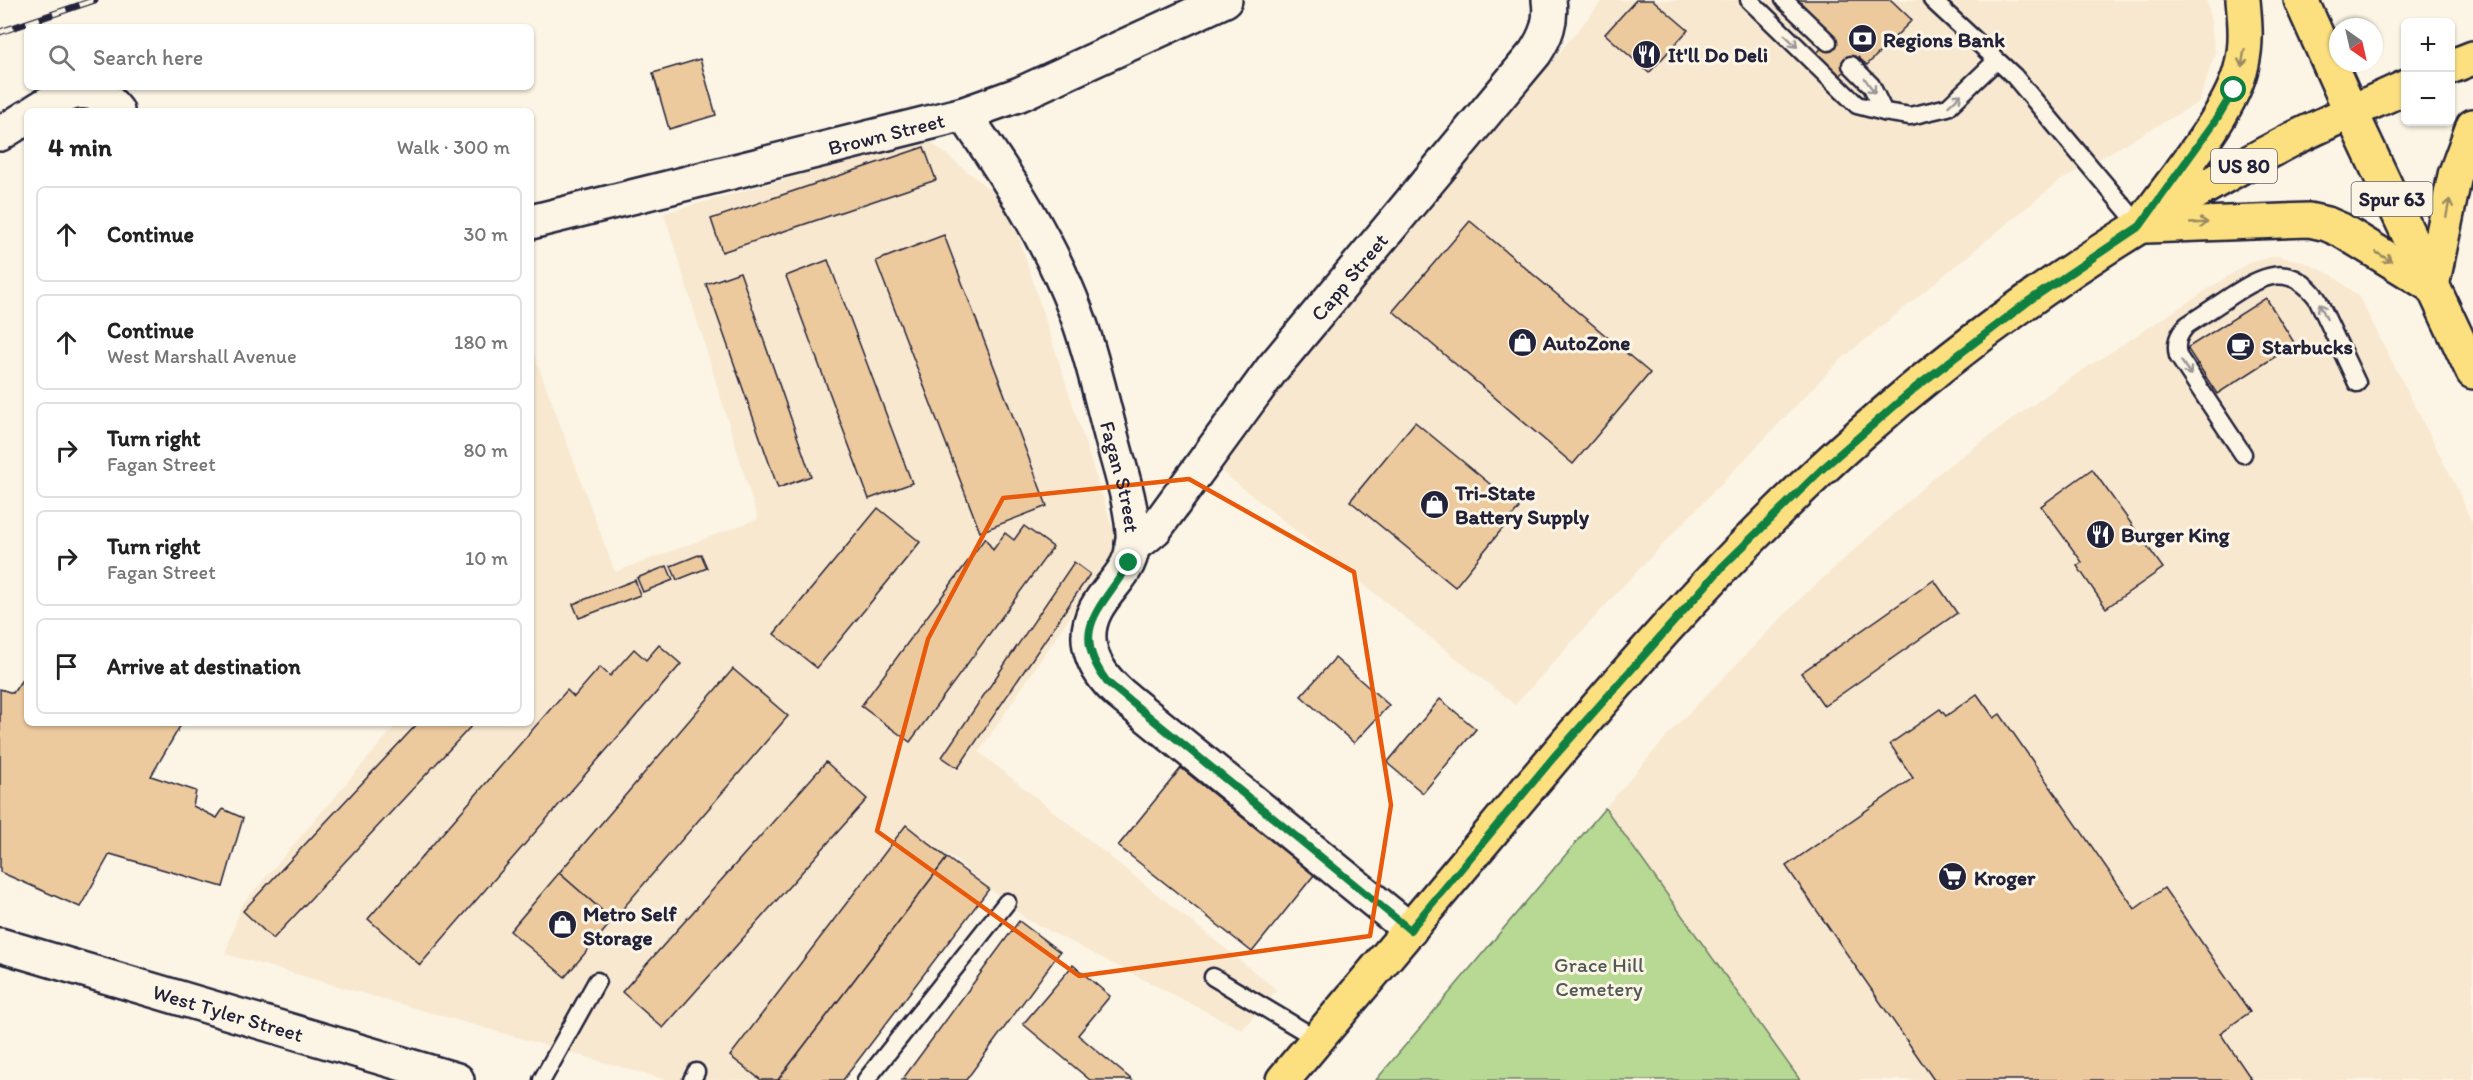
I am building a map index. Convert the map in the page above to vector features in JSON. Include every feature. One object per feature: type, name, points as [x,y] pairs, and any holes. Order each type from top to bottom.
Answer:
[{"type":"main road","points":[[2140,226],[2216,120],[2234,90],[2242,66],[2245,45],[2243,0]]},
{"type":"main road","points":[[2301,0],[2351,112]]},
{"type":"main road","points":[[2455,65],[2473,58]]},
{"type":"main road","name":"US 80","points":[[1283,1080],[1645,652],[1723,566],[1806,484],[1864,431],[1965,348],[2030,300],[2140,226],[2298,136],[2401,89]]},
{"type":"main road","name":"Spur 63","points":[[2351,112],[2473,372]]},
{"type":"main road","points":[[2140,226],[2310,220],[2327,224],[2341,231],[2432,286],[2455,175],[2473,126]]},
{"type":"street","name":"Brown Street","points":[[534,221],[964,114],[1020,94],[1225,0]]},
{"type":"street","name":"Capp Street","points":[[1132,544],[1143,539],[1155,529],[1272,369],[1535,54],[1545,37],[1555,4]]},
{"type":"street","points":[[41,108],[72,91],[94,94],[114,108]]},
{"type":"street","name":"Fagan Street","points":[[964,114],[1024,202],[1077,315],[1130,510],[1132,544],[1129,563],[1096,608],[1091,624],[1090,647],[1092,659],[1098,670],[1119,693],[1410,930]]},
{"type":"street","points":[[0,134],[24,119]]},
{"type":"street","name":"West Tyler Street","points":[[0,945],[457,1080]]},
{"type":"lane","points":[[1749,0],[1857,105],[1910,116],[1948,107],[1996,61]]},
{"type":"lane","points":[[1785,0],[1828,42]]},
{"type":"lane","points":[[1932,0],[2014,76],[2140,226]]},
{"type":"lane","points":[[1851,65],[1872,85],[1884,111]]},
{"type":"lane","points":[[2243,454],[2178,356],[2176,344],[2187,325],[2253,282],[2266,276],[2277,275],[2290,277],[2310,289],[2317,298],[2357,383]]},
{"type":"lane","points":[[866,1080],[1006,902]]},
{"type":"lane","points":[[1213,977],[1317,1039]]},
{"type":"lane","points":[[542,1080],[597,981]]},
{"type":"highlighted area","points":[[1189,479],[1354,572],[1391,805],[1370,936],[1079,976],[877,831],[928,639],[1003,498]]},
{"type":"shaded area","points":[[1603,0],[2206,0],[2215,53],[2199,102],[2058,182],[1838,362],[1622,587],[1515,705],[1216,467]]},
{"type":"shaded area","name":"Metro Self Storage","points":[[928,140],[1008,204],[1118,545],[979,752],[1277,990],[1242,1030],[1026,919],[949,855],[778,1080],[666,1080],[225,954],[241,906],[395,726],[534,726],[534,354],[615,572],[758,519],[664,213]]},
{"type":"shaded area","points":[[2276,256],[2302,261],[2332,275],[2359,297],[2456,486],[2473,525],[2473,1080],[1800,1080],[1605,808],[1675,727],[1800,599],[1940,472],[2060,385],[2250,262]]},
{"type":"green space","name":"Grace Hill Cemetery","points":[[1605,808],[1800,1080],[1376,1080]]},
{"type":"building","name":"It'll Do Deli","points":[[1636,0],[1653,0],[1688,30],[1649,73],[1605,34]]},
{"type":"building","name":"Regions Bank","points":[[1797,0],[1891,0],[1912,20],[1867,65],[1858,57],[1839,77],[1816,54],[1834,35]]},
{"type":"building","points":[[700,59],[716,115],[669,129],[653,73]]},
{"type":"building","points":[[924,147],[936,180],[722,252],[711,219]]},
{"type":"building","name":"AutoZone","points":[[1470,221],[1650,373],[1573,464],[1393,311]]},
{"type":"building","points":[[944,235],[1047,506],[980,532],[876,261]]},
{"type":"building","points":[[828,260],[912,483],[869,499],[786,276]]},
{"type":"building","points":[[740,272],[811,476],[778,488],[706,284]]},
{"type":"building","name":"Starbucks","points":[[2266,298],[2295,344],[2217,394],[2187,348]]},
{"type":"building","points":[[2198,364],[2206,377],[2194,386],[2185,372]]},
{"type":"building","name":"Tri-State Battery Supply","points":[[1415,422],[1519,508],[1455,587],[1350,501]]},
{"type":"building","name":"Burger King","points":[[2092,469],[2163,568],[2106,608],[2077,566],[2082,562],[2041,506]]},
{"type":"building","points":[[878,508],[920,542],[817,668],[774,634]]},
{"type":"building","points":[[1024,526],[1053,547],[910,742],[861,706],[985,538],[993,550],[1005,533],[1014,540]]},
{"type":"building","points":[[701,554],[707,568],[677,580],[671,566]]},
{"type":"building","points":[[1074,562],[1090,574],[958,768],[942,757]]},
{"type":"building","points":[[667,566],[673,580],[643,592],[637,578]]},
{"type":"building","points":[[635,580],[640,595],[579,618],[573,604]]},
{"type":"building","points":[[1934,580],[1957,613],[1824,706],[1801,673]]},
{"type":"building","points":[[659,645],[681,664],[420,965],[368,919],[567,690],[574,697],[600,667],[610,676],[634,649],[646,660]]},
{"type":"building","points":[[1335,658],[1389,705],[1354,743],[1301,696]]},
{"type":"building","points":[[733,669],[788,716],[613,920],[559,873]]},
{"type":"building","points":[[24,676],[24,726],[180,726],[151,776],[196,791],[193,806],[217,818],[223,809],[243,818],[223,887],[110,854],[80,907],[0,872],[0,689],[13,693]]},
{"type":"building","name":"Kroger","points":[[1977,694],[1994,718],[2000,714],[2135,909],[2164,888],[2250,1012],[2220,1033],[2252,1080],[1934,1080],[1786,866],[1913,778],[1890,744],[1940,709],[1946,716]]},
{"type":"building","points":[[1440,699],[1476,729],[1423,793],[1387,763]]},
{"type":"building","points":[[415,726],[471,726],[273,939],[243,911]]},
{"type":"building","points":[[826,762],[867,799],[663,1028],[622,992]]},
{"type":"building","points":[[1181,768],[1314,875],[1252,952],[1118,846]]},
{"type":"building","points":[[906,825],[947,858],[778,1080],[761,1080],[730,1056]]},
{"type":"building","points":[[947,858],[989,889],[843,1080],[778,1080]]},
{"type":"building","name":"Metro Self Storage","points":[[559,873],[613,920],[565,977],[510,931]]},
{"type":"building","points":[[1019,921],[1060,952],[966,1080],[902,1080]]},
{"type":"building","points":[[1073,965],[1110,996],[1078,1035],[1132,1080],[1090,1080],[1023,1024]]},
{"type":"railway","points":[[0,32],[95,0]]},
{"type":"place","name":"Regions Bank","points":[[1862,39]]},
{"type":"place","name":"It'll Do Deli","points":[[1647,54]]},
{"type":"place","name":"AutoZone","points":[[1522,342]]},
{"type":"place","name":"Starbucks","points":[[2241,346]]},
{"type":"place","name":"Tri-State Battery Supply","points":[[1434,504]]},
{"type":"place","name":"Burger King","points":[[2100,534]]},
{"type":"place","name":"Kroger","points":[[1953,877]]},
{"type":"place","name":"Metro Self Storage","points":[[562,925]]},
{"type":"route","points":[[1129,563],[1096,608],[1091,624],[1092,659],[1107,682],[1410,930],[1553,758],[1723,566],[1821,470],[1915,388],[2030,300],[2140,226],[2216,120],[2234,90]]}]
